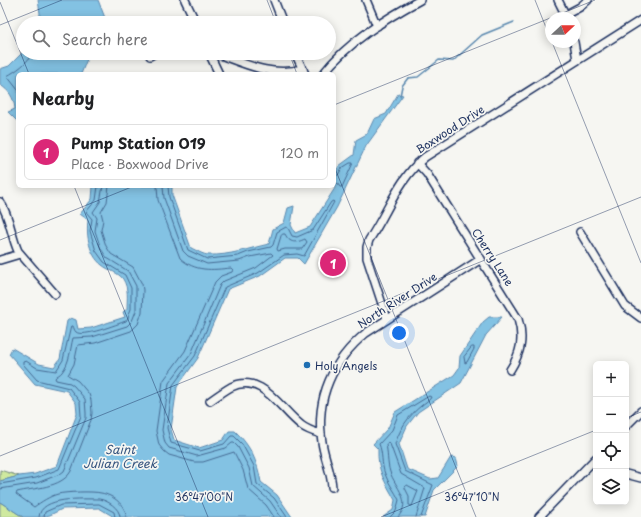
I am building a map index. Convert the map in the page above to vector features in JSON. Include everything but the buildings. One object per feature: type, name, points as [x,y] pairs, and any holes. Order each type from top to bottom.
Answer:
[{"type":"street","points":[[185,0],[193,16]]},
{"type":"street","points":[[274,0],[280,16]]},
{"type":"street","points":[[366,0],[377,26]]},
{"type":"street","points":[[336,59],[361,37],[420,0]]},
{"type":"street","points":[[558,0],[564,12]]},
{"type":"street","points":[[572,12],[588,0]]},
{"type":"street","name":"Boxwood Drive","points":[[387,319],[366,258],[367,247],[369,240],[401,184],[425,157],[641,20]]},
{"type":"street","points":[[575,48],[577,60]]},
{"type":"street","points":[[212,60],[218,72]]},
{"type":"street","points":[[233,60],[272,72]]},
{"type":"street","points":[[281,72],[304,71],[298,60]]},
{"type":"street","points":[[325,72],[335,60]]},
{"type":"street","name":"Cherry Lane","points":[[418,164],[427,174],[515,312],[522,334],[520,350],[510,370]]},
{"type":"street","points":[[0,202],[5,210],[14,244],[20,254],[55,294]]},
{"type":"street","points":[[580,232],[625,306],[641,318]]},
{"type":"street","points":[[0,260],[20,254]]},
{"type":"street","name":"North River Drive","points":[[332,487],[321,434],[322,403],[329,379],[341,358],[357,340],[481,259]]},
{"type":"street","points":[[210,401],[231,387],[247,383],[254,384],[266,390],[302,426],[321,434]]},
{"type":"street","points":[[629,423],[641,411]]},
{"type":"street","points":[[539,517],[593,461]]},
{"type":"street","points":[[629,475],[641,478]]},
{"type":"green space","points":[[0,470],[19,476],[0,481]]},
{"type":"green space","points":[[0,502],[23,517],[0,517]]},
{"type":"water","points":[[38,0],[98,0],[104,16],[40,16]]},
{"type":"water","points":[[16,59],[87,60],[82,72],[16,72],[16,120],[8,112],[15,109],[12,98],[0,85],[0,69],[9,66]]},
{"type":"water","name":"Saint Julian Creek","points":[[398,94],[403,95],[366,146],[337,207],[304,264],[298,258],[285,258],[260,276],[228,289],[198,358],[177,387],[171,429],[174,440],[199,448],[223,440],[229,431],[235,431],[249,448],[258,467],[261,482],[277,495],[292,517],[114,517],[99,508],[62,509],[50,515],[40,517],[23,517],[0,502],[0,481],[35,474],[57,466],[77,414],[76,403],[67,391],[35,384],[9,354],[12,348],[39,364],[54,367],[60,359],[67,321],[71,318],[76,320],[78,329],[91,328],[125,317],[123,312],[127,309],[127,290],[125,283],[121,277],[102,265],[94,256],[88,238],[88,220],[80,214],[92,199],[93,188],[172,188],[172,195],[191,248],[204,254],[224,254],[269,244],[273,229],[284,223],[288,208],[294,206],[291,225],[295,233],[310,227],[336,188],[336,171],[339,166],[354,155],[356,140],[367,134],[374,119],[386,114]]},
{"type":"water","points":[[489,317],[502,317],[486,335],[461,383],[418,412],[407,426],[399,444],[407,469],[430,479],[438,478],[451,457],[456,458],[458,466],[434,490],[425,517],[383,517],[393,510],[395,500],[382,476],[379,464],[378,449],[373,444],[388,428],[395,412],[454,375],[459,368],[460,356],[483,322]]},
{"type":"waterway","points":[[400,96],[402,86],[408,78],[418,77],[439,60],[453,61],[482,35],[514,22]]},
{"type":"place","name":"Pump Station 019","points":[[333,263]]},
{"type":"place","name":"Holy Angels","points":[[307,365]]}]
